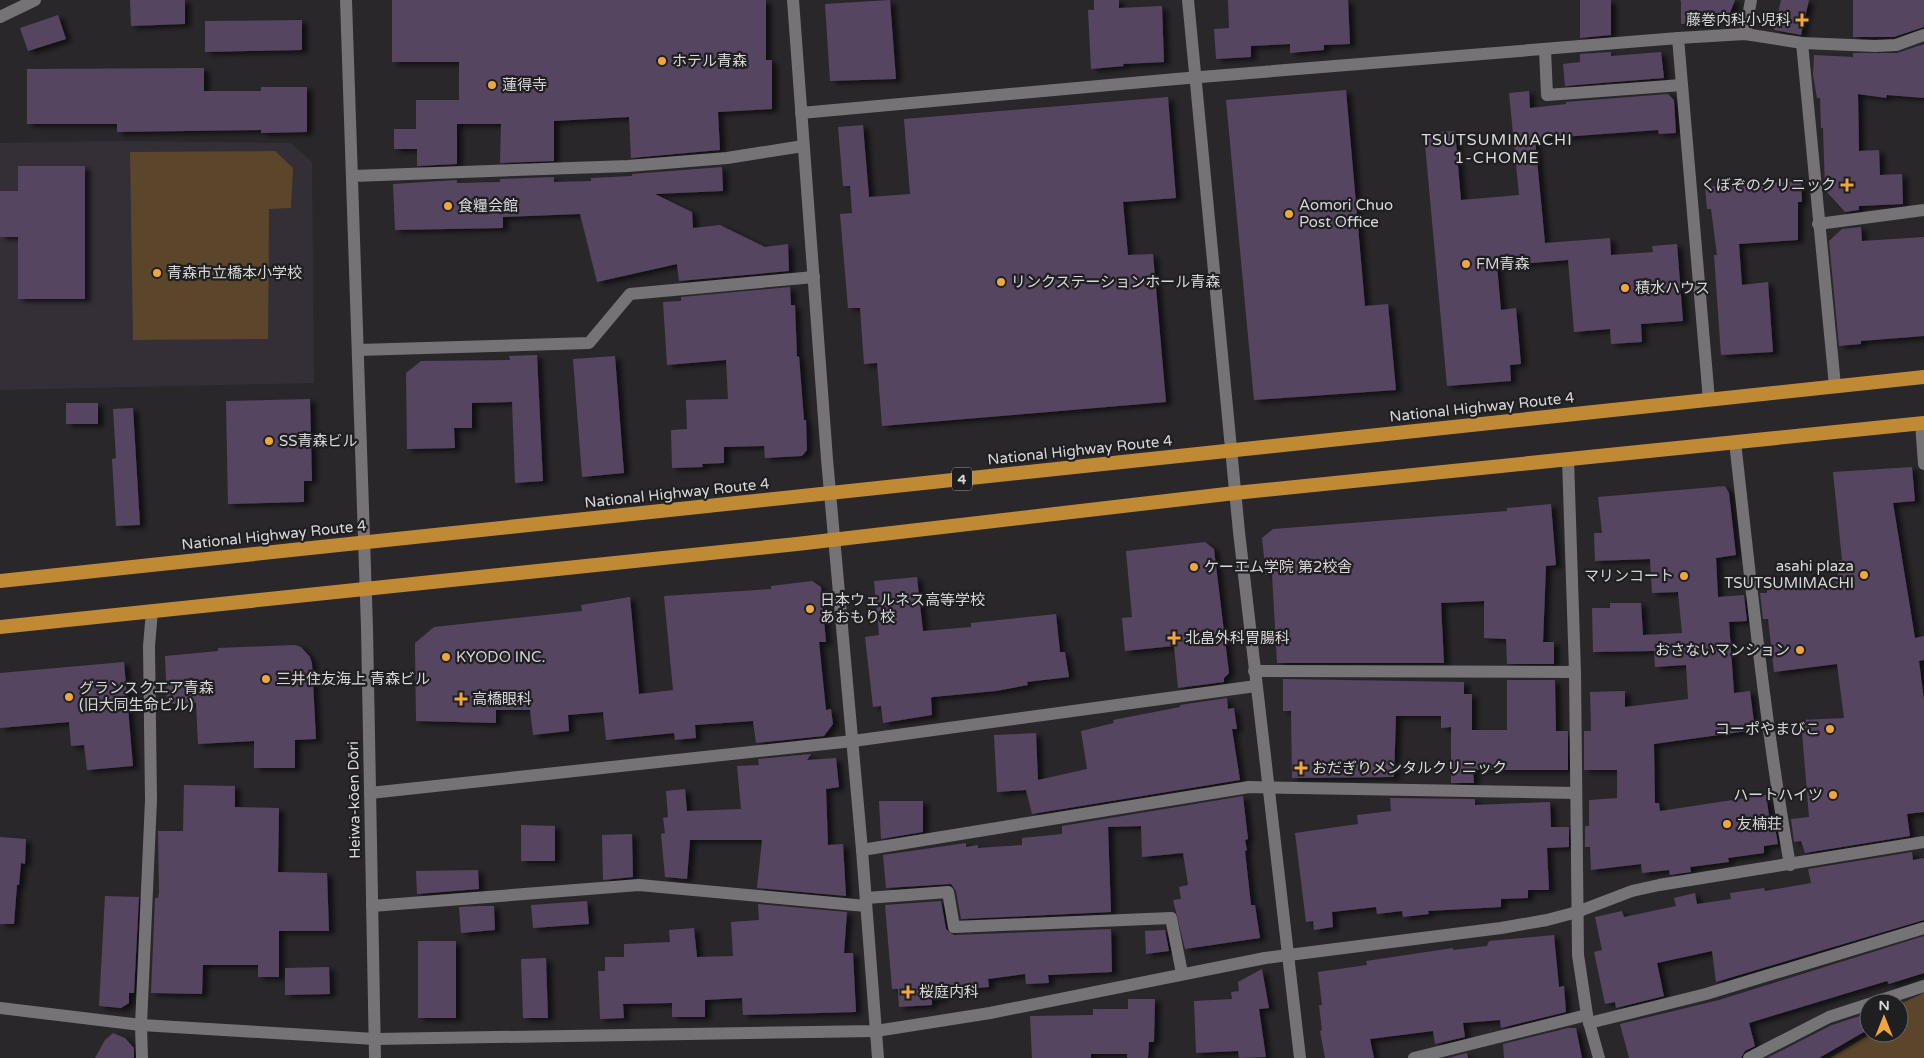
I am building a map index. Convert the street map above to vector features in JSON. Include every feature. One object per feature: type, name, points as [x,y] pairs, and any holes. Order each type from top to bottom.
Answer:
[{"type":"highway","name":"National Highway Route 4","points":[[0,581],[1924,376]]},
{"type":"highway","points":[[0,627],[835,539],[1235,493],[1922,423]]},
{"type":"street","points":[[0,17],[36,0]]},
{"type":"street","name":"Heiwa-kōen Dōri","points":[[346,0],[366,588],[375,1058]]},
{"type":"street","points":[[793,0],[803,146],[878,1058]]},
{"type":"street","points":[[1188,0],[1235,493],[1267,788],[1300,1058]]},
{"type":"street","points":[[1745,34],[1751,0]]},
{"type":"street","points":[[801,113],[1678,38],[1745,34],[1802,43],[1896,45],[1924,35]]},
{"type":"street","points":[[1678,38],[1709,400]]},
{"type":"street","points":[[1802,43],[1834,386]]},
{"type":"street","points":[[1545,50],[1547,95],[1682,85]]},
{"type":"street","points":[[352,176],[628,166],[727,158],[803,146]]},
{"type":"street","points":[[1818,224],[1924,210]]},
{"type":"street","points":[[358,350],[589,344],[630,294],[814,277]]},
{"type":"street","points":[[1922,423],[1924,464]]},
{"type":"street","points":[[1735,442],[1759,659],[1774,773],[1790,865]]},
{"type":"street","points":[[1568,459],[1575,672],[1578,955],[1588,1019],[1599,1058]]},
{"type":"street","points":[[142,1058],[141,1024],[151,800],[149,646],[152,611]]},
{"type":"street","points":[[1254,671],[1575,672]]},
{"type":"street","points":[[370,793],[853,741],[1256,686]]},
{"type":"street","points":[[862,850],[1249,787],[1576,793]]},
{"type":"street","points":[[0,1008],[141,1024],[375,1039],[876,1031],[990,1013],[1182,973],[1287,955],[1501,928],[1577,912],[1632,891],[1659,885],[1924,842]]},
{"type":"street","points":[[372,906],[639,885],[866,902],[948,892],[954,927],[1171,918],[1182,973]]},
{"type":"street","points":[[1414,1058],[1706,994],[1924,928]]},
{"type":"street","points":[[1903,993],[1924,986]]},
{"type":"street","points":[[1749,1058],[1829,1017],[1859,1008]]},
{"type":"shaded area","name":"青森市立橋本小学校","points":[[109,141],[291,143],[312,162],[314,383],[0,390],[0,143]]},
{"type":"shaded area","points":[[275,151],[293,168],[291,208],[269,209],[268,339],[133,340],[130,152]]},
{"type":"shaded area","points":[[1924,993],[1924,1058],[1830,1058],[1859,1041],[1859,1043],[1909,1043],[1909,1000]]},
{"type":"building","points":[[130,0],[185,0],[185,24],[131,26]]},
{"type":"building","name":"ホテル青森","points":[[392,0],[766,0],[766,60],[772,60],[772,109],[718,112],[720,150],[631,158],[629,117],[554,121],[554,161],[500,163],[501,124],[457,124],[457,164],[417,166],[417,149],[394,149],[394,129],[416,129],[416,100],[459,100],[459,62],[392,62]]},
{"type":"building","points":[[890,0],[896,79],[830,81],[825,4]]},
{"type":"building","points":[[1094,0],[1119,0],[1119,8],[1162,6],[1164,62],[1123,64],[1124,66],[1091,69],[1088,10],[1094,10]]},
{"type":"building","points":[[1228,0],[1348,0],[1350,44],[1324,45],[1324,50],[1290,53],[1290,44],[1251,46],[1251,57],[1216,59],[1214,29],[1229,28]]},
{"type":"building","points":[[1580,0],[1611,0],[1611,35],[1580,38]]},
{"type":"building","points":[[1679,0],[1735,0],[1727,21],[1704,11],[1703,23],[1681,24],[1681,1]]},
{"type":"building","points":[[1781,0],[1809,0],[1801,35],[1774,30]]},
{"type":"building","points":[[1853,0],[1924,0],[1924,27],[1894,37],[1853,37]]},
{"type":"building","points":[[58,15],[66,39],[28,51],[20,28]]},
{"type":"building","points":[[302,20],[302,50],[205,52],[205,21]]},
{"type":"building","points":[[1924,44],[1924,98],[1887,95],[1886,98],[1858,94],[1859,151],[1879,150],[1880,175],[1902,174],[1903,204],[1859,206],[1859,210],[1845,212],[1825,190],[1823,128],[1821,128],[1820,98],[1817,98],[1813,75],[1814,55],[1853,57],[1853,53],[1897,53]]},
{"type":"building","points":[[1611,52],[1611,56],[1661,52],[1664,78],[1565,86],[1563,64],[1580,62],[1580,54]]},
{"type":"building","points":[[204,68],[204,91],[261,91],[261,87],[307,87],[307,132],[261,133],[261,130],[117,132],[117,124],[27,124],[27,69]]},
{"type":"building","points":[[1346,90],[1365,306],[1388,304],[1396,390],[1254,400],[1226,100]]},
{"type":"building","points":[[1529,91],[1530,108],[1566,104],[1566,102],[1668,94],[1674,100],[1676,133],[1659,134],[1658,130],[1535,139],[1545,243],[1610,238],[1611,255],[1653,252],[1652,246],[1677,244],[1683,321],[1641,324],[1642,342],[1611,344],[1610,329],[1574,332],[1568,260],[1497,266],[1501,310],[1516,308],[1521,364],[1510,365],[1511,381],[1447,386],[1424,133],[1455,131],[1461,200],[1519,195],[1509,93]]},
{"type":"building","name":"リンクステーションホール青森","points":[[1168,97],[1176,198],[1123,202],[1128,255],[1153,254],[1166,402],[882,426],[877,363],[864,364],[860,308],[848,308],[840,214],[852,213],[850,186],[843,186],[838,127],[863,125],[869,197],[910,194],[904,119]]},
{"type":"building","points":[[18,166],[85,166],[85,299],[18,299],[18,237],[0,237],[0,191],[18,191]]},
{"type":"building","points":[[722,167],[723,191],[655,194],[692,212],[693,228],[720,225],[765,247],[788,244],[789,271],[679,281],[677,264],[597,282],[580,214],[503,217],[503,228],[395,230],[393,184],[457,180],[457,183],[500,182],[500,179],[554,177],[554,182],[591,181],[591,178]]},
{"type":"building","points":[[1801,181],[1802,202],[1798,202],[1798,240],[1739,244],[1742,285],[1768,282],[1773,352],[1721,355],[1714,255],[1717,255],[1711,209],[1707,209],[1705,187]]},
{"type":"building","points":[[1861,227],[1862,241],[1924,237],[1924,336],[1861,341],[1861,344],[1839,346],[1829,241],[1842,229]]},
{"type":"building","points":[[790,287],[791,305],[795,305],[797,357],[799,356],[804,420],[806,420],[807,450],[802,456],[765,458],[764,446],[724,447],[724,463],[702,464],[703,467],[672,468],[671,430],[687,429],[686,400],[728,399],[726,360],[667,365],[663,302],[681,301],[681,297]]},
{"type":"building","points":[[537,355],[543,481],[515,483],[512,402],[472,403],[472,428],[454,428],[455,448],[407,449],[406,373],[421,361],[510,360],[509,356]]},
{"type":"building","points":[[615,356],[624,473],[582,477],[573,359]]},
{"type":"building","name":"SS青森ビル","points":[[310,399],[312,481],[304,481],[304,502],[228,504],[226,401]]},
{"type":"building","points":[[66,403],[98,403],[98,424],[66,424]]},
{"type":"building","points":[[133,408],[140,525],[116,526],[112,459],[116,458],[113,409]]},
{"type":"building","points":[[1912,467],[1915,501],[1893,503],[1915,638],[1924,636],[1924,660],[1919,661],[1924,700],[1924,812],[1907,814],[1910,836],[1805,853],[1801,841],[1794,842],[1791,819],[1809,817],[1801,720],[1844,718],[1837,664],[1774,672],[1768,619],[1763,619],[1760,593],[1767,593],[1767,585],[1836,584],[1835,581],[1839,580],[1837,561],[1842,560],[1833,472]]},
{"type":"building","points":[[1725,486],[1729,493],[1736,555],[1716,558],[1718,597],[1744,595],[1747,621],[1729,622],[1734,693],[1750,691],[1755,730],[1654,744],[1655,803],[1659,803],[1660,811],[1766,795],[1770,822],[1774,822],[1778,844],[1764,846],[1764,853],[1728,858],[1729,862],[1690,867],[1691,872],[1670,875],[1669,870],[1642,873],[1641,864],[1591,870],[1590,847],[1585,847],[1585,826],[1589,826],[1589,800],[1617,798],[1617,770],[1584,770],[1584,731],[1591,731],[1590,692],[1625,691],[1625,707],[1688,699],[1686,665],[1655,667],[1654,651],[1593,652],[1592,608],[1610,608],[1610,603],[1641,603],[1643,635],[1682,633],[1678,592],[1652,593],[1650,559],[1595,561],[1594,533],[1602,533],[1598,497]]},
{"type":"building","points":[[1551,504],[1556,565],[1546,566],[1543,642],[1554,642],[1554,664],[1507,664],[1506,639],[1484,638],[1484,601],[1441,603],[1444,663],[1277,663],[1272,574],[1266,575],[1262,538],[1273,529],[1507,511],[1507,508]]},
{"type":"building","points":[[1205,542],[1214,549],[1229,673],[1224,678],[1224,682],[1178,688],[1174,646],[1125,651],[1122,618],[1132,617],[1126,551]]},
{"type":"building","points":[[917,577],[923,631],[971,627],[971,623],[1056,614],[1060,652],[1065,652],[1069,677],[1027,682],[1028,685],[996,691],[933,697],[931,698],[932,715],[883,723],[881,706],[873,707],[865,637],[879,635],[874,581]]},
{"type":"building","points":[[812,581],[821,587],[826,642],[819,642],[826,710],[831,709],[833,724],[824,736],[756,743],[753,721],[695,725],[696,738],[675,740],[674,733],[606,740],[603,712],[568,715],[569,731],[533,735],[530,710],[496,710],[496,723],[416,721],[415,643],[434,627],[582,611],[581,605],[630,597],[639,694],[673,690],[664,596],[771,589],[771,586]]},
{"type":"building","points":[[295,645],[301,647],[310,657],[312,663],[316,739],[295,740],[295,768],[254,768],[254,741],[198,744],[196,703],[167,704],[165,656],[218,651],[218,648]]},
{"type":"building","name":"グランスクエア青森 (旧大同生命ビル)","points":[[124,662],[133,766],[87,770],[84,745],[71,746],[69,722],[0,728],[0,673]]},
{"type":"building","points":[[1283,679],[1464,682],[1464,694],[1472,694],[1472,730],[1507,730],[1507,680],[1555,680],[1556,731],[1568,731],[1568,770],[1473,770],[1474,783],[1451,783],[1451,727],[1441,728],[1441,716],[1396,716],[1394,777],[1292,778],[1291,711],[1283,711]]},
{"type":"building","points":[[1227,698],[1228,709],[1234,708],[1237,729],[1232,729],[1240,780],[1032,814],[1026,790],[997,792],[994,735],[1036,733],[1038,780],[1087,769],[1081,731],[1114,723],[1113,720],[1180,707],[1180,705]]},
{"type":"building","points":[[811,754],[807,760],[836,758],[839,787],[826,789],[828,845],[843,844],[846,896],[757,888],[762,840],[690,840],[687,879],[665,877],[661,834],[665,833],[663,818],[668,817],[666,791],[685,789],[687,811],[741,809],[737,766],[759,765],[758,759]]},
{"type":"building","points":[[184,785],[235,786],[235,807],[279,808],[278,872],[327,873],[329,931],[279,931],[279,977],[258,977],[258,965],[203,965],[202,994],[151,993],[155,898],[158,898],[159,893],[158,831],[183,831]]},
{"type":"building","points":[[1243,796],[1248,839],[1245,840],[1247,850],[1245,851],[1251,905],[1255,905],[1260,938],[1185,949],[1173,900],[1181,899],[1179,887],[1188,885],[1183,853],[1142,857],[1141,826],[1108,827],[1111,912],[961,919],[956,891],[951,884],[886,888],[883,855],[966,843],[966,847],[978,845],[978,848],[1022,845],[1022,838],[1062,834],[1062,826]]},
{"type":"building","points":[[1390,798],[1475,799],[1475,805],[1550,802],[1551,827],[1569,827],[1569,847],[1547,848],[1549,890],[1528,890],[1528,898],[1501,899],[1501,907],[1428,911],[1429,914],[1403,917],[1402,911],[1377,914],[1376,907],[1332,912],[1333,927],[1314,930],[1313,921],[1306,922],[1295,833],[1358,824],[1357,815],[1391,811]]},
{"type":"building","points":[[879,801],[923,801],[923,832],[881,839]]},
{"type":"building","points":[[521,825],[555,826],[555,861],[521,861]]},
{"type":"building","points":[[632,834],[633,877],[603,880],[602,835]]},
{"type":"building","points":[[0,837],[26,839],[25,864],[21,863],[14,924],[0,924]]},
{"type":"building","points":[[1912,852],[1913,860],[1924,858],[1924,920],[1716,982],[1712,951],[1657,963],[1664,996],[1616,1008],[1615,1002],[1605,1004],[1594,952],[1602,950],[1595,917],[1622,911],[1624,917],[1676,906],[1674,898],[1695,893],[1697,904],[1731,899],[1730,893],[1764,888],[1765,891],[1811,883],[1808,869]]},
{"type":"building","points":[[478,870],[479,889],[417,894],[416,871]]},
{"type":"building","points":[[105,896],[139,897],[134,993],[129,993],[129,1003],[121,1008],[99,1006]]},
{"type":"building","points":[[587,901],[589,924],[533,928],[531,905]]},
{"type":"building","points":[[941,901],[946,929],[954,935],[1111,929],[1112,972],[1048,975],[1049,983],[1026,984],[1025,974],[988,979],[989,987],[941,991],[942,999],[932,1000],[932,1005],[899,1007],[898,989],[892,989],[885,905]]},
{"type":"building","points":[[758,904],[847,912],[844,953],[853,953],[856,1012],[743,1015],[742,998],[705,1000],[705,1017],[672,1017],[672,1003],[623,1004],[624,1018],[600,1019],[598,971],[605,971],[605,957],[624,957],[624,944],[670,942],[669,930],[694,928],[697,957],[733,956],[731,922],[759,920]]},
{"type":"building","points":[[494,906],[495,930],[461,933],[459,907]]},
{"type":"building","points":[[1165,930],[1169,951],[1146,954],[1145,931]]},
{"type":"building","points":[[1554,935],[1559,987],[1564,986],[1566,1012],[1501,1028],[1500,1020],[1463,1023],[1465,1037],[1435,1044],[1433,1031],[1370,1039],[1374,1058],[1325,1058],[1320,1031],[1322,1030],[1319,1005],[1322,1005],[1318,972],[1367,965],[1366,961],[1453,948],[1453,950],[1487,946],[1489,941]]},
{"type":"building","points":[[1924,936],[1924,973],[1889,984],[1887,981],[1749,1023],[1755,1046],[1745,1051],[1741,1058],[1629,1058],[1620,1024],[1719,1000]]},
{"type":"building","points":[[418,941],[456,941],[456,1018],[418,1018]]},
{"type":"building","points":[[546,958],[548,1018],[523,1018],[521,959]]},
{"type":"building","points":[[329,967],[330,994],[285,995],[285,968]]},
{"type":"building","points":[[1262,969],[1269,1008],[1259,1009],[1266,1057],[1239,1058],[1238,1051],[1196,1053],[1194,1001],[1232,999],[1231,992],[1239,991],[1238,982]]},
{"type":"building","points":[[1128,999],[1155,999],[1154,1042],[1149,1042],[1148,1058],[1127,1058],[1127,1054],[1091,1054],[1091,1058],[1032,1058],[1030,1016],[1093,1015],[1093,1009],[1128,1009]]},
{"type":"building","points":[[1859,1016],[1859,1035],[1819,1058],[1767,1058],[1832,1025]]},
{"type":"building","points":[[1568,1028],[1576,1028],[1582,1058],[1504,1058],[1503,1044]]},
{"type":"building","points":[[113,1033],[125,1038],[134,1048],[134,1058],[95,1058],[105,1040]]},
{"type":"building","points":[[1467,1053],[1468,1058],[1448,1058]]},
{"type":"place","name":"藤巻内科小児科","points":[[1802,20]]},
{"type":"place","name":"ホテル青森","points":[[662,61]]},
{"type":"place","name":"蓮得寺","points":[[492,85]]},
{"type":"place","name":"くぼぞのクリニック","points":[[1847,185]]},
{"type":"place","name":"食糧会館","points":[[448,206]]},
{"type":"place","name":"Aomori Chuo Post Office","points":[[1289,214]]},
{"type":"place","name":"FM青森","points":[[1466,264]]},
{"type":"place","name":"青森市立橋本小学校","points":[[157,273]]},
{"type":"place","name":"リンクステーションホール青森","points":[[1001,282]]},
{"type":"place","name":"積水ハウス","points":[[1625,288]]},
{"type":"place","name":"SS青森ビル","points":[[269,441]]},
{"type":"place","name":"ケーエム学院 第2校舎","points":[[1194,567]]},
{"type":"place","name":"asahi plaza TSUTSUMIMACHI","points":[[1864,575]]},
{"type":"place","name":"マリンコート","points":[[1684,576]]},
{"type":"place","name":"日本ウェルネス高等学校 あおもり校","points":[[810,609]]},
{"type":"place","name":"北畠外科胃腸科","points":[[1174,638]]},
{"type":"place","name":"おさないマンション","points":[[1800,650]]},
{"type":"place","name":"KYODO INC.","points":[[446,657]]},
{"type":"place","name":"三井住友海上 青森ビル","points":[[266,679]]},
{"type":"place","name":"グランスクエア青森 (旧大同生命ビル)","points":[[69,697]]},
{"type":"place","name":"高橋眼科","points":[[461,699]]},
{"type":"place","name":"コーポやまびこ","points":[[1830,729]]},
{"type":"place","name":"おだぎりメンタルクリニック","points":[[1301,768]]},
{"type":"place","name":"ハートハイツ","points":[[1833,795]]},
{"type":"place","name":"友楠荘","points":[[1727,824]]},
{"type":"place","name":"桜庭内科","points":[[908,992]]},
{"type":"district","name":"TSUTSUMIMACHI 1-CHOME","points":[[1497,149]]}]
